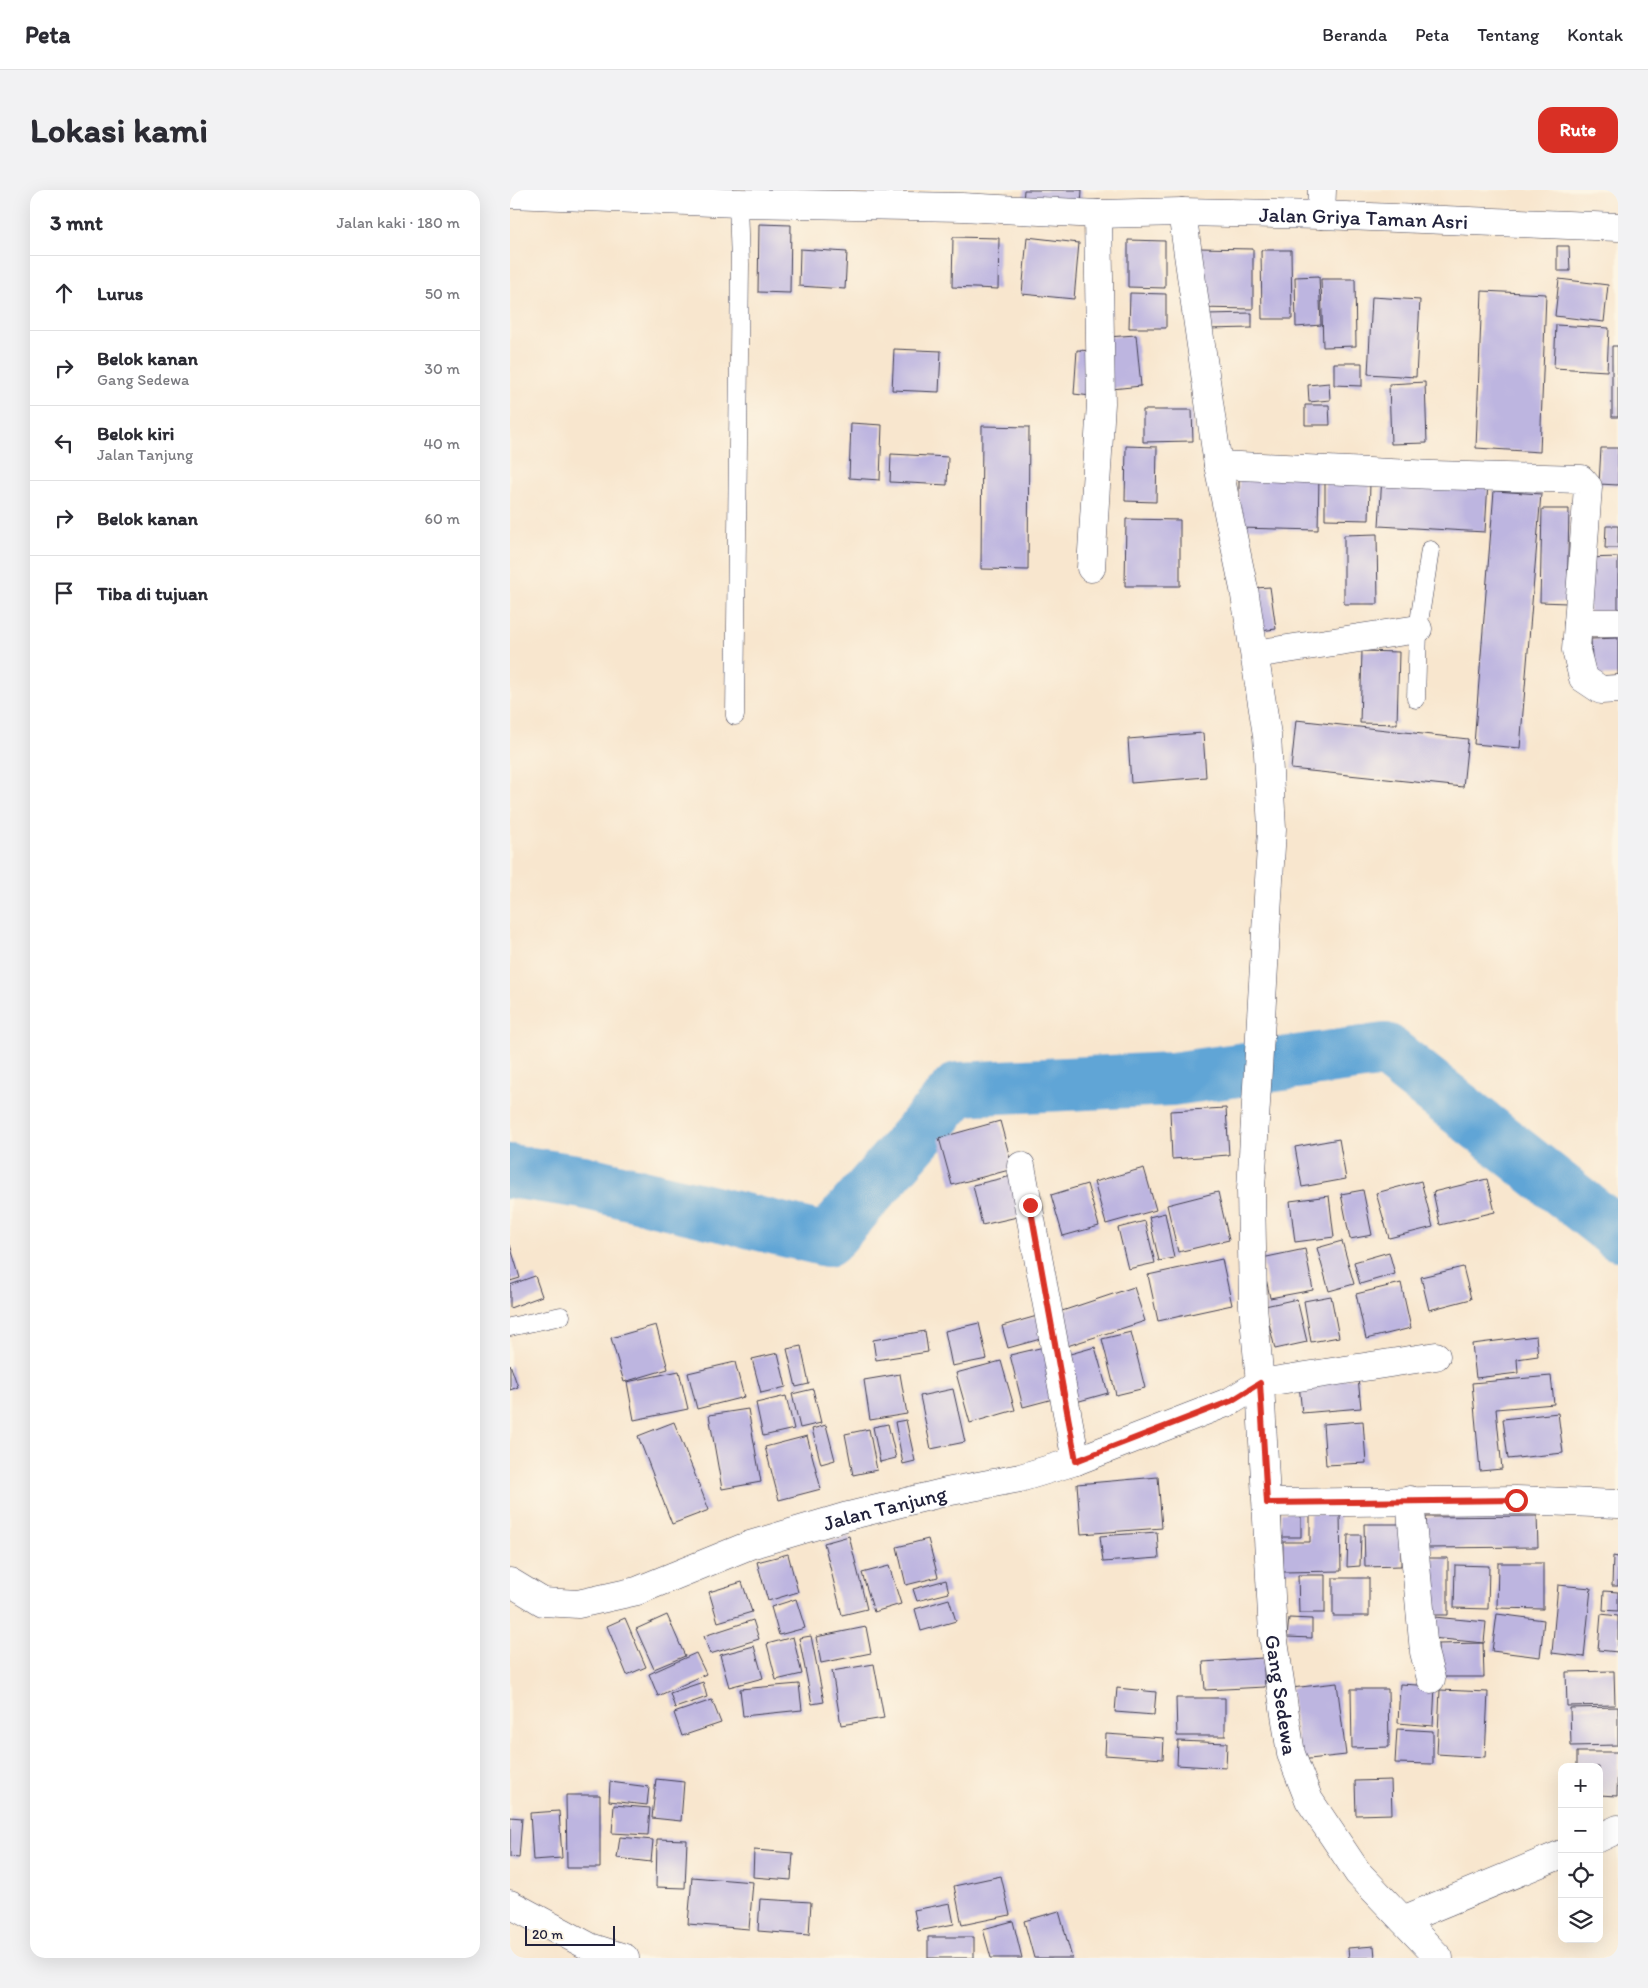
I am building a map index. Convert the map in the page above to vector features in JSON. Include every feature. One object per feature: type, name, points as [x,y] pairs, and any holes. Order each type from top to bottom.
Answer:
[{"type":"street","name":"Jalan Griya Taman Asri","points":[[510,194],[738,203],[963,198],[1098,214],[1182,212],[1321,202],[1618,227]]},
{"type":"street","name":"Gang Sedewa","points":[[1182,212],[1218,465],[1255,654],[1267,735],[1272,829],[1251,1189],[1253,1306],[1260,1383],[1273,1635],[1290,1754],[1309,1800],[1358,1873],[1439,1958]]},
{"type":"street","points":[[1091,568],[1100,403],[1098,214]]},
{"type":"street","points":[[1218,465],[1433,475],[1581,479],[1588,487],[1576,650],[1583,678],[1601,690],[1618,689]]},
{"type":"street","points":[[1578,623],[1618,623]]},
{"type":"street","points":[[1255,654],[1418,629]]},
{"type":"street","points":[[1022,1166],[1076,1461]]},
{"type":"street","points":[[1260,1383],[1436,1356]]},
{"type":"street","name":"Jalan Tanjung","points":[[510,1582],[543,1602],[578,1604],[638,1591],[750,1545],[848,1516],[937,1494],[1020,1478],[1076,1461],[1231,1401],[1260,1383]]},
{"type":"street","points":[[1410,1500],[1424,1652],[1431,1679]]},
{"type":"street","points":[[1267,1503],[1516,1500],[1618,1504]]},
{"type":"street","points":[[1603,1836],[1618,1829]]},
{"type":"street","points":[[1403,1920],[1558,1856]]},
{"type":"street","points":[[510,1904],[590,1947],[624,1958]]},
{"type":"lane","points":[[735,716],[740,274],[738,203]]},
{"type":"lane","points":[[1416,699],[1418,629],[1430,550]]},
{"type":"lane","points":[[510,1326],[561,1316]]},
{"type":"building","points":[[1024,190],[1082,190],[1081,208],[1023,203]]},
{"type":"building","points":[[759,224],[791,225],[790,293],[758,292]]},
{"type":"building","points":[[953,237],[999,238],[998,289],[952,287]]},
{"type":"building","points":[[1027,237],[1079,243],[1074,299],[1022,294]]},
{"type":"building","points":[[1128,240],[1165,241],[1165,288],[1128,287]]},
{"type":"building","points":[[1557,246],[1569,246],[1570,271],[1557,271]]},
{"type":"building","points":[[1198,248],[1253,249],[1253,309],[1197,308]]},
{"type":"building","points":[[800,249],[847,252],[845,289],[799,286]]},
{"type":"building","points":[[1261,250],[1291,250],[1292,319],[1262,319]]},
{"type":"building","points":[[1319,276],[1321,325],[1296,327],[1295,277]]},
{"type":"building","points":[[1321,279],[1355,279],[1356,346],[1323,347]]},
{"type":"building","points":[[1559,279],[1608,285],[1604,322],[1555,316]]},
{"type":"building","points":[[1482,291],[1546,294],[1540,452],[1476,448]]},
{"type":"building","points":[[1130,293],[1166,294],[1166,328],[1129,328]]},
{"type":"building","points":[[1372,297],[1420,300],[1416,377],[1368,374]]},
{"type":"building","points":[[1252,313],[1252,328],[1207,329],[1207,314]]},
{"type":"building","points":[[1556,325],[1609,328],[1607,371],[1554,368]]},
{"type":"building","points":[[1136,335],[1141,386],[1112,389],[1107,337]]},
{"type":"building","points":[[1612,346],[1618,346],[1618,417],[1612,417]]},
{"type":"building","points":[[894,349],[941,351],[939,392],[892,390]]},
{"type":"building","points":[[1077,350],[1095,351],[1091,396],[1074,394]]},
{"type":"building","points":[[1334,363],[1362,363],[1362,386],[1334,385]]},
{"type":"building","points":[[1425,382],[1427,443],[1391,444],[1389,384]]},
{"type":"building","points":[[1329,383],[1330,400],[1309,402],[1308,385]]},
{"type":"building","points":[[1305,405],[1329,405],[1330,425],[1305,425]]},
{"type":"building","points":[[1143,410],[1192,410],[1193,441],[1143,442]]},
{"type":"building","points":[[851,423],[882,425],[880,480],[849,478]]},
{"type":"building","points":[[982,426],[1029,427],[1028,570],[981,569]]},
{"type":"building","points":[[1126,446],[1157,447],[1156,502],[1125,501]]},
{"type":"building","points":[[1601,448],[1618,448],[1618,485],[1599,484]]},
{"type":"building","points":[[891,454],[948,457],[947,485],[890,482]]},
{"type":"building","points":[[1239,474],[1319,476],[1318,530],[1239,528]]},
{"type":"building","points":[[1382,476],[1488,482],[1485,532],[1379,526]]},
{"type":"building","points":[[1325,481],[1370,482],[1369,520],[1325,519]]},
{"type":"building","points":[[1494,491],[1541,494],[1520,748],[1474,744]]},
{"type":"building","points":[[1542,509],[1569,509],[1567,603],[1540,602]]},
{"type":"building","points":[[1126,519],[1180,520],[1180,586],[1125,586]]},
{"type":"building","points":[[1606,526],[1618,526],[1618,548],[1605,548]]},
{"type":"building","points":[[1377,534],[1378,604],[1344,604],[1344,535]]},
{"type":"building","points":[[1618,557],[1618,611],[1589,612],[1587,558]]},
{"type":"building","points":[[1270,587],[1276,629],[1260,631],[1255,588]]},
{"type":"building","points":[[1618,638],[1618,675],[1593,676],[1591,639]]},
{"type":"building","points":[[1362,651],[1399,652],[1397,724],[1360,723]]},
{"type":"building","points":[[1296,720],[1468,739],[1463,787],[1291,769]]},
{"type":"building","points":[[1203,733],[1206,777],[1131,783],[1128,739]]},
{"type":"building","points":[[1226,1108],[1229,1155],[1172,1159],[1170,1111]]},
{"type":"building","points":[[1000,1121],[1013,1169],[952,1185],[939,1138]]},
{"type":"building","points":[[1339,1139],[1346,1179],[1302,1187],[1295,1147]]},
{"type":"building","points":[[1144,1168],[1156,1210],[1106,1224],[1094,1182]]},
{"type":"building","points":[[1016,1175],[1026,1215],[982,1225],[973,1185]]},
{"type":"building","points":[[1487,1179],[1495,1212],[1440,1225],[1433,1192]]},
{"type":"building","points":[[1421,1181],[1433,1227],[1389,1238],[1376,1193]]},
{"type":"building","points":[[1087,1184],[1099,1226],[1063,1236],[1051,1195]]},
{"type":"building","points":[[1363,1190],[1372,1235],[1350,1239],[1341,1194]]},
{"type":"building","points":[[1218,1192],[1229,1240],[1178,1252],[1167,1205]]},
{"type":"building","points":[[1329,1196],[1334,1237],[1295,1242],[1290,1201]]},
{"type":"building","points":[[1165,1213],[1174,1258],[1159,1261],[1149,1217]]},
{"type":"building","points":[[1145,1221],[1155,1263],[1128,1269],[1118,1228]]},
{"type":"building","points":[[1342,1241],[1354,1284],[1329,1291],[1317,1248]]},
{"type":"building","points":[[510,1245],[520,1278],[510,1281]]},
{"type":"building","points":[[1305,1249],[1313,1290],[1270,1298],[1262,1258]]},
{"type":"building","points":[[1389,1252],[1395,1274],[1360,1284],[1354,1262]]},
{"type":"building","points":[[1222,1259],[1232,1305],[1158,1321],[1148,1275]]},
{"type":"building","points":[[1463,1267],[1471,1299],[1429,1310],[1421,1277]]},
{"type":"building","points":[[535,1276],[542,1296],[510,1308],[510,1285]]},
{"type":"building","points":[[1401,1283],[1411,1328],[1366,1339],[1356,1294]]},
{"type":"building","points":[[1134,1287],[1145,1321],[1061,1348],[1050,1315]]},
{"type":"building","points":[[1331,1296],[1339,1337],[1311,1342],[1304,1301]]},
{"type":"building","points":[[1297,1299],[1307,1342],[1275,1349],[1265,1306]]},
{"type":"building","points":[[1037,1316],[1044,1338],[1008,1348],[1002,1326]]},
{"type":"building","points":[[979,1323],[987,1359],[952,1366],[945,1331]]},
{"type":"building","points":[[656,1325],[668,1369],[624,1382],[611,1338]]},
{"type":"building","points":[[925,1331],[928,1352],[876,1360],[873,1340]]},
{"type":"building","points":[[1131,1332],[1145,1388],[1116,1395],[1102,1339]]},
{"type":"building","points":[[1536,1336],[1538,1356],[1517,1359],[1518,1373],[1476,1378],[1472,1344]]},
{"type":"building","points":[[801,1346],[809,1384],[796,1387],[787,1349]]},
{"type":"building","points":[[1044,1347],[1057,1398],[1023,1407],[1010,1355]]},
{"type":"building","points":[[1095,1347],[1108,1393],[1076,1402],[1063,1356]]},
{"type":"building","points":[[778,1353],[786,1387],[761,1393],[752,1359]]},
{"type":"building","points":[[1001,1361],[1015,1410],[970,1423],[956,1373]]},
{"type":"building","points":[[735,1362],[744,1397],[697,1409],[688,1373]]},
{"type":"building","points":[[510,1364],[518,1387],[510,1390]]},
{"type":"building","points":[[679,1371],[688,1409],[634,1420],[627,1382]]},
{"type":"building","points":[[900,1374],[907,1414],[870,1420],[864,1380]]},
{"type":"building","points":[[1551,1376],[1554,1404],[1496,1409],[1502,1469],[1480,1471],[1472,1383]]},
{"type":"building","points":[[1358,1378],[1361,1408],[1302,1413],[1299,1384]]},
{"type":"building","points":[[813,1389],[821,1423],[800,1428],[792,1394]]},
{"type":"building","points":[[953,1389],[965,1442],[931,1449],[920,1396]]},
{"type":"building","points":[[786,1396],[794,1429],[763,1436],[756,1403]]},
{"type":"building","points":[[748,1409],[761,1482],[722,1489],[709,1415]]},
{"type":"building","points":[[1558,1413],[1563,1453],[1508,1459],[1503,1419]]},
{"type":"building","points":[[906,1420],[915,1461],[903,1464],[895,1422]]},
{"type":"building","points":[[1363,1421],[1366,1463],[1326,1465],[1323,1424]]},
{"type":"building","points":[[674,1422],[709,1510],[672,1524],[638,1436]]},
{"type":"building","points":[[888,1424],[896,1458],[880,1462],[873,1427]]},
{"type":"building","points":[[826,1425],[835,1460],[821,1464],[812,1429]]},
{"type":"building","points":[[869,1429],[877,1470],[853,1475],[845,1434]]},
{"type":"building","points":[[807,1436],[821,1489],[779,1500],[765,1447]]},
{"type":"building","points":[[1158,1477],[1162,1528],[1081,1534],[1077,1484]]},
{"type":"building","points":[[1281,1512],[1301,1512],[1301,1537],[1281,1537]]},
{"type":"building","points":[[1310,1514],[1340,1514],[1341,1571],[1283,1572],[1283,1542],[1310,1542]]},
{"type":"building","points":[[1537,1516],[1538,1547],[1427,1548],[1426,1517]]},
{"type":"building","points":[[1364,1524],[1401,1524],[1401,1566],[1365,1567]]},
{"type":"building","points":[[1157,1532],[1159,1558],[1103,1562],[1100,1536]]},
{"type":"building","points":[[1348,1535],[1361,1535],[1360,1566],[1347,1567]]},
{"type":"building","points":[[849,1536],[867,1609],[842,1615],[824,1543]]},
{"type":"building","points":[[928,1539],[938,1577],[906,1585],[897,1547]]},
{"type":"building","points":[[788,1554],[798,1592],[768,1601],[757,1562]]},
{"type":"building","points":[[1613,1556],[1618,1557],[1618,1586],[1612,1586]]},
{"type":"building","points":[[1427,1558],[1448,1558],[1448,1615],[1428,1615]]},
{"type":"building","points":[[1498,1563],[1543,1563],[1543,1609],[1497,1608]]},
{"type":"building","points":[[1455,1565],[1489,1566],[1488,1609],[1454,1608]]},
{"type":"building","points":[[889,1566],[901,1604],[874,1612],[862,1573]]},
{"type":"building","points":[[1298,1575],[1325,1575],[1325,1613],[1299,1613]]},
{"type":"building","points":[[1333,1578],[1369,1578],[1369,1616],[1333,1616]]},
{"type":"building","points":[[946,1580],[949,1593],[917,1601],[913,1589]]},
{"type":"building","points":[[742,1582],[752,1612],[718,1622],[709,1592]]},
{"type":"building","points":[[1558,1585],[1591,1588],[1584,1657],[1552,1653]]},
{"type":"building","points":[[1604,1591],[1618,1592],[1618,1611],[1603,1610]]},
{"type":"building","points":[[796,1599],[805,1628],[779,1635],[771,1607]]},
{"type":"building","points":[[949,1599],[956,1621],[921,1631],[915,1609]]},
{"type":"building","points":[[1497,1614],[1544,1620],[1540,1657],[1492,1651]]},
{"type":"building","points":[[1601,1614],[1618,1616],[1618,1652],[1598,1650]]},
{"type":"building","points":[[667,1615],[685,1656],[654,1669],[636,1629]]},
{"type":"building","points":[[1434,1617],[1486,1622],[1484,1643],[1432,1638]]},
{"type":"building","points":[[625,1618],[646,1667],[627,1675],[607,1626]]},
{"type":"building","points":[[1289,1618],[1312,1619],[1312,1638],[1287,1637]]},
{"type":"building","points":[[753,1620],[759,1639],[710,1654],[704,1636]]},
{"type":"building","points":[[866,1627],[871,1653],[821,1663],[816,1637]]},
{"type":"building","points":[[811,1636],[824,1702],[812,1704],[799,1638]]},
{"type":"building","points":[[793,1637],[802,1674],[776,1680],[767,1644]]},
{"type":"building","points":[[1483,1643],[1484,1677],[1439,1677],[1438,1644]]},
{"type":"building","points":[[754,1646],[763,1678],[729,1687],[720,1655]]},
{"type":"building","points":[[696,1653],[706,1674],[658,1696],[649,1674]]},
{"type":"building","points":[[1263,1658],[1265,1687],[1205,1690],[1203,1662]]},
{"type":"building","points":[[874,1664],[884,1718],[841,1725],[832,1671]]},
{"type":"building","points":[[1614,1671],[1615,1705],[1567,1706],[1566,1672]]},
{"type":"building","points":[[703,1682],[707,1697],[675,1708],[670,1693]]},
{"type":"building","points":[[1337,1683],[1346,1755],[1300,1760],[1291,1688]]},
{"type":"building","points":[[799,1684],[802,1710],[743,1716],[740,1689]]},
{"type":"building","points":[[1400,1684],[1435,1686],[1433,1726],[1398,1723]]},
{"type":"building","points":[[1117,1688],[1156,1692],[1154,1715],[1115,1712]]},
{"type":"building","points":[[1351,1689],[1388,1689],[1389,1747],[1352,1748]]},
{"type":"building","points":[[1440,1690],[1488,1692],[1485,1757],[1437,1754]]},
{"type":"building","points":[[1176,1698],[1225,1698],[1225,1736],[1177,1736]]},
{"type":"building","points":[[712,1700],[721,1723],[682,1736],[674,1713]]},
{"type":"building","points":[[1618,1707],[1618,1745],[1571,1746],[1570,1708]]},
{"type":"building","points":[[1397,1729],[1433,1731],[1433,1764],[1395,1763]]},
{"type":"building","points":[[1106,1734],[1164,1738],[1163,1759],[1105,1755]]},
{"type":"building","points":[[1178,1741],[1227,1743],[1226,1768],[1177,1765]]},
{"type":"building","points":[[1577,1752],[1618,1752],[1617,1796],[1603,1795],[1603,1763],[1577,1763]]},
{"type":"building","points":[[656,1779],[684,1782],[681,1821],[652,1818]]},
{"type":"building","points":[[1391,1780],[1392,1814],[1356,1815],[1355,1781]]},
{"type":"building","points":[[610,1782],[649,1787],[647,1805],[609,1801]]},
{"type":"building","points":[[566,1795],[600,1795],[600,1868],[567,1868]]},
{"type":"building","points":[[614,1805],[650,1808],[648,1835],[612,1833]]},
{"type":"building","points":[[559,1811],[562,1858],[533,1860],[530,1813]]},
{"type":"building","points":[[510,1817],[522,1818],[519,1858],[510,1857]]},
{"type":"building","points":[[620,1837],[653,1840],[651,1862],[617,1858]]},
{"type":"building","points":[[657,1839],[687,1840],[685,1888],[656,1887]]},
{"type":"building","points":[[754,1850],[793,1853],[791,1880],[753,1877]]},
{"type":"building","points":[[1001,1876],[1010,1915],[962,1925],[954,1886]]},
{"type":"building","points":[[692,1877],[753,1882],[749,1929],[688,1924]]},
{"type":"building","points":[[760,1899],[811,1902],[809,1935],[758,1931]]},
{"type":"building","points":[[950,1903],[954,1924],[918,1931],[914,1910]]},
{"type":"building","points":[[1059,1911],[1072,1958],[1034,1958],[1024,1921]]},
{"type":"building","points":[[1013,1921],[1022,1958],[991,1958],[983,1929]]},
{"type":"building","points":[[928,1937],[974,1937],[974,1958],[928,1958]]},
{"type":"building","points":[[1374,1946],[1375,1958],[1349,1958],[1348,1948]]},
{"type":"waterway","points":[[510,1171],[583,1182],[827,1240],[958,1089],[1172,1079],[1385,1050],[1618,1234]]},
{"type":"route","points":[[1030,1205],[1076,1461],[1231,1401],[1260,1383],[1267,1503],[1516,1500]]}]
